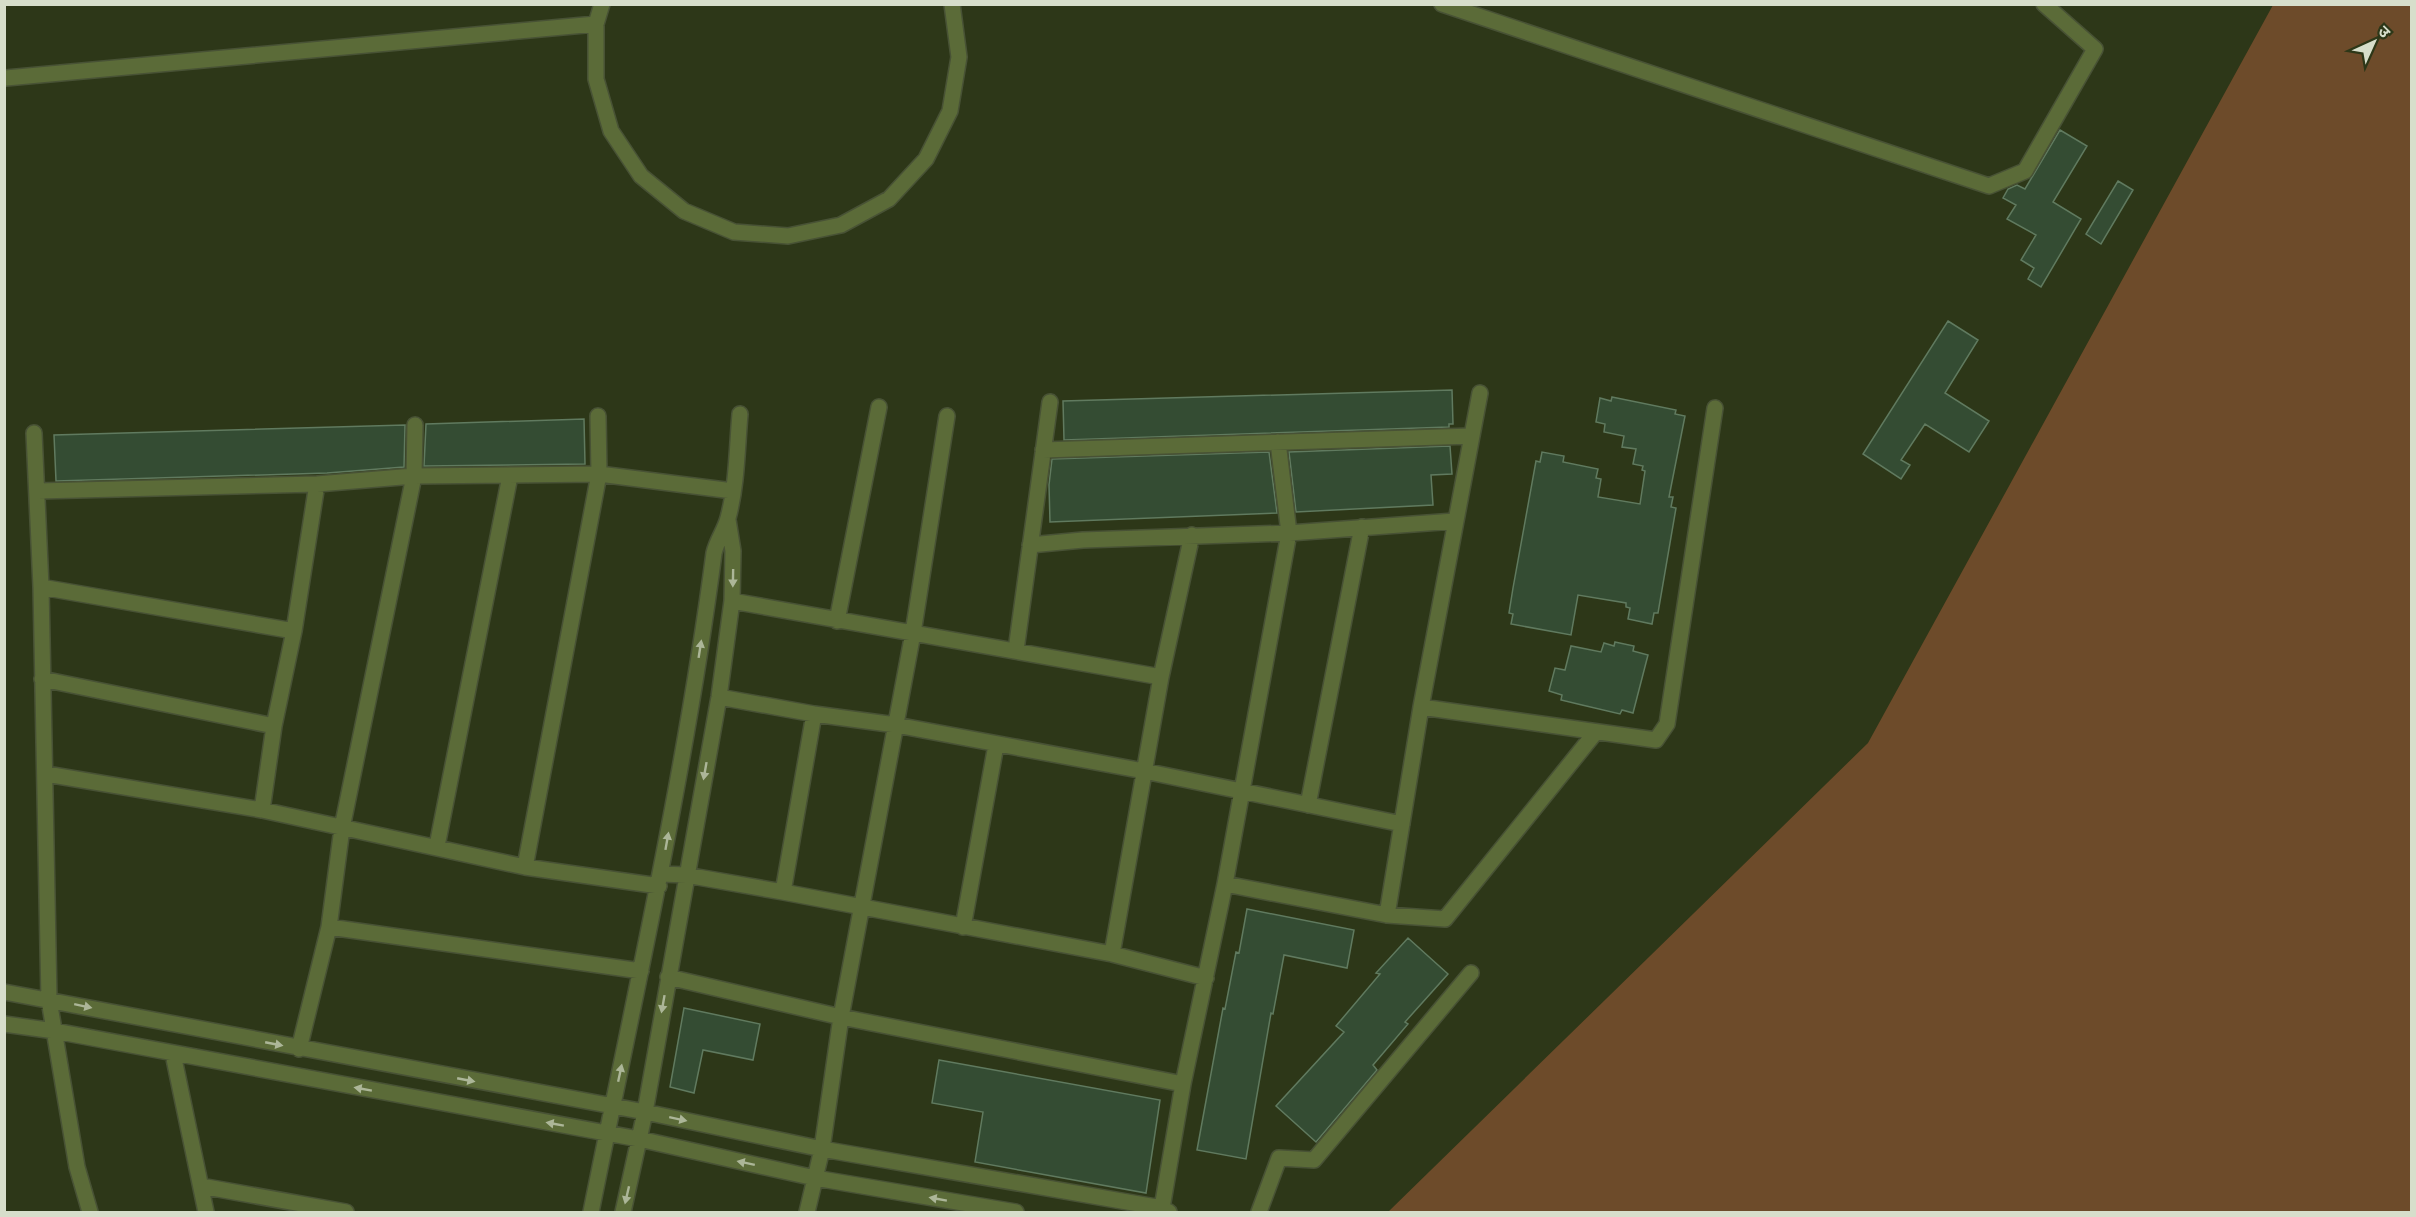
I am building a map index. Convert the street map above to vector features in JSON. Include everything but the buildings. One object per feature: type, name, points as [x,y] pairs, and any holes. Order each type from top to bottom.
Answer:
[{"type":"street","points":[[602,4],[596,24],[596,79],[611,131],[641,176],[684,211],[734,232],[788,236],[841,225],[889,199],[926,159],[950,111],[959,57],[951,4]]},
{"type":"street","points":[[1442,4],[1989,186],[2025,171],[2095,49],[2044,4]]},
{"type":"street","points":[[6,78],[596,24]]},
{"type":"street","points":[[1387,915],[1420,707],[1480,393]]},
{"type":"street","points":[[1016,650],[1050,402]]},
{"type":"street","points":[[837,621],[879,407]]},
{"type":"street","points":[[1420,707],[1656,740],[1667,724],[1715,408]]},
{"type":"street","points":[[591,1212],[660,880],[693,693],[716,542],[728,520],[740,414]]},
{"type":"street","points":[[525,867],[599,474],[598,416]]},
{"type":"street","points":[[807,1212],[822,1149],[841,1017],[913,633],[947,416]]},
{"type":"street","points":[[299,1048],[329,927],[342,828],[414,476],[415,425]]},
{"type":"street","points":[[34,433],[38,491],[46,774],[49,1000],[77,1167],[90,1212]]},
{"type":"street","points":[[1043,450],[1472,436]]},
{"type":"street","points":[[4,992],[645,1112],[822,1149],[1165,1210],[1183,1084],[1225,885],[1289,533],[1278,442]]},
{"type":"street","points":[[38,491],[317,484],[414,476],[599,474],[733,491]]},
{"type":"street","points":[[437,846],[510,476]]},
{"type":"street","points":[[262,810],[274,726],[294,631],[317,484]]},
{"type":"street","points":[[623,1212],[645,1112],[718,697],[732,601],[733,551],[728,520]]},
{"type":"street","points":[[1030,545],[1083,540],[1289,533],[1455,521]]},
{"type":"street","points":[[1308,805],[1362,528]]},
{"type":"street","points":[[1112,954],[1161,677],[1192,535]]},
{"type":"street","points":[[41,587],[294,631]]},
{"type":"street","points":[[732,601],[1161,677]]},
{"type":"street","points":[[42,679],[274,726]]},
{"type":"street","points":[[718,697],[814,714],[896,725],[1144,771],[1402,824]]},
{"type":"street","points":[[783,892],[814,714]]},
{"type":"street","points":[[1225,885],[1387,915],[1445,919],[1595,733]]},
{"type":"street","points":[[963,927],[996,745]]},
{"type":"street","points":[[46,774],[262,810],[437,846],[525,867],[660,880],[686,875],[783,892],[1112,954],[1206,978]]},
{"type":"street","points":[[329,927],[641,971]]},
{"type":"street","points":[[1260,1212],[1279,1158],[1314,1160],[1471,973]]},
{"type":"street","points":[[668,977],[841,1017],[1183,1084]]},
{"type":"street","points":[[4,1024],[55,1031],[639,1139],[815,1178],[1016,1212]]},
{"type":"street","points":[[173,1054],[206,1212]]},
{"type":"street","points":[[201,1186],[346,1212]]},
{"type":"shaded area","points":[[2273,5],[2411,5],[2411,1212],[1388,1212],[1868,743]]}]
